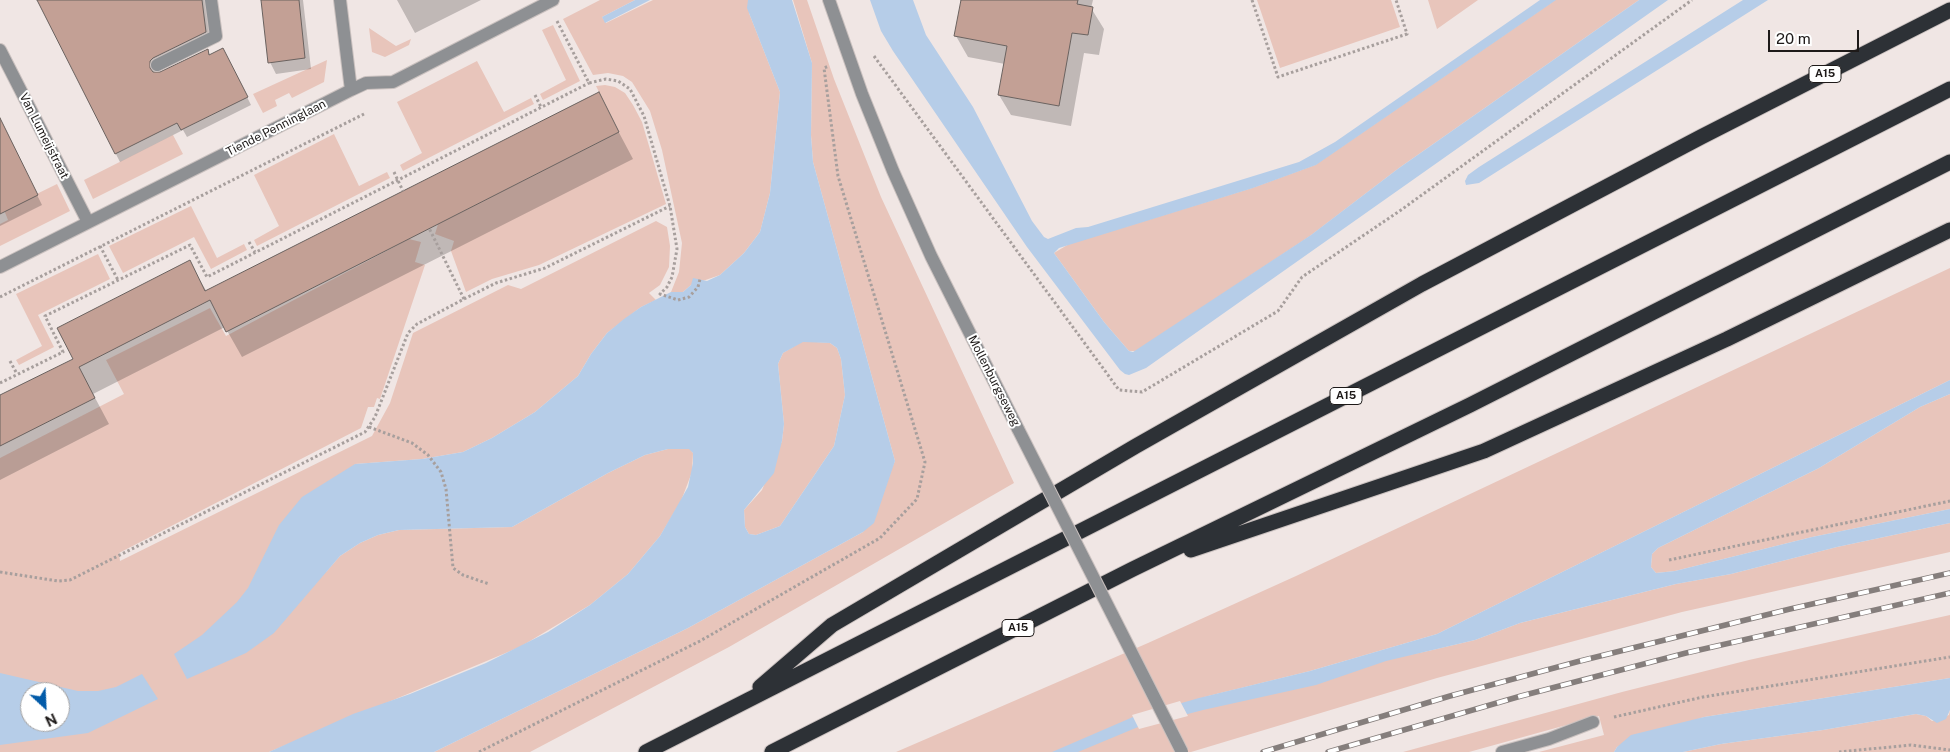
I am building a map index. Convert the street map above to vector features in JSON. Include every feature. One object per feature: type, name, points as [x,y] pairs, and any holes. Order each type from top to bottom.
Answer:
[{"type":"highway","name":"A15","points":[[742,703],[832,625],[1136,446],[1431,280],[1701,137],[1950,10]]},
{"type":"highway","name":"A15","points":[[646,752],[1950,89]]},
{"type":"highway","name":"A15","points":[[772,752],[1133,569],[1470,406],[1950,162]]},
{"type":"highway","name":"A15","points":[[1133,569],[1484,451],[1728,338],[1950,230]]},
{"type":"street","points":[[157,65],[216,36],[211,0]]},
{"type":"street","points":[[340,0],[352,90]]},
{"type":"street","name":"Mollenburgseweg","points":[[829,0],[892,171],[927,247],[1182,752]]},
{"type":"street","name":"Tiende Penninglaan","points":[[0,267],[366,83],[393,82],[551,1]]},
{"type":"street","name":"Van Lumeijstraat","points":[[0,50],[88,222]]},
{"type":"street","points":[[1502,752],[1549,739],[1593,722]]},
{"type":"path","points":[[1252,0],[1278,77],[1407,34],[1396,0]]},
{"type":"path","points":[[479,752],[700,641],[872,543],[880,538],[917,499],[925,462],[838,176],[824,68],[869,50],[1118,390],[1142,392],[1278,311],[1302,277],[1402,210],[1692,0]]},
{"type":"path","points":[[551,1],[589,83]]},
{"type":"path","points":[[0,383],[62,352],[45,316],[190,245],[207,277],[589,83],[606,79],[618,81],[634,94],[652,139],[670,206],[677,254],[672,277],[667,287],[660,294],[678,300],[688,297],[698,287],[700,279]]},
{"type":"path","points":[[534,95],[541,107]]},
{"type":"path","points":[[0,297],[364,114]]},
{"type":"path","points":[[394,172],[403,191]]},
{"type":"path","points":[[0,572],[58,581],[70,580],[365,432],[369,427],[408,333],[413,326],[496,283],[545,268],[670,206]]},
{"type":"path","points":[[429,228],[464,299]]},
{"type":"path","points":[[249,242],[255,252]]},
{"type":"path","points":[[100,246],[118,280]]},
{"type":"path","points":[[10,361],[17,374]]},
{"type":"path","points":[[369,427],[412,444],[428,455],[441,472],[446,488],[453,568],[489,584]]},
{"type":"path","points":[[1669,560],[1950,501]]},
{"type":"path","points":[[1593,722],[1644,708],[1703,697],[1950,657]]},
{"type":"path","points":[[1839,752],[1911,745],[1950,750]]},
{"type":"shaded area","points":[[600,0],[635,0],[602,17],[606,23],[653,0],[751,0],[749,13],[780,92],[770,193],[760,232],[744,253],[720,275],[691,285],[683,292],[671,292],[679,272],[682,243],[662,150],[650,111],[632,82],[623,76],[608,73],[593,75],[563,19]]},
{"type":"shaded area","points":[[793,0],[807,0],[834,79],[881,197],[1014,483],[729,647],[530,752],[434,752],[688,628],[863,532],[895,461],[813,162],[811,135],[812,63]]},
{"type":"shaded area","points":[[1257,0],[1391,0],[1400,27],[1280,68]]},
{"type":"shaded area","points":[[1428,0],[1478,0],[1437,29]]},
{"type":"shaded area","points":[[1555,0],[1639,0],[1399,168],[1310,236],[1137,351],[1129,351],[1104,322],[1054,253],[1069,244],[1252,188],[1315,165]]},
{"type":"shaded area","points":[[553,25],[580,81],[543,100],[540,94],[566,80],[542,30]]},
{"type":"shaded area","points":[[369,28],[396,46],[411,39],[409,45],[385,57],[372,52]]},
{"type":"shaded area","points":[[327,60],[324,82],[292,98],[289,93],[275,100],[277,106],[263,113],[253,94]]},
{"type":"shaded area","points":[[477,61],[504,112],[531,98],[534,104],[403,171],[400,165],[422,153],[397,102]]},
{"type":"shaded area","points":[[596,86],[615,87],[625,93],[642,122],[666,204],[539,265],[492,279],[466,292],[451,251],[454,241],[435,234],[438,224],[619,132]]},
{"type":"shaded area","points":[[334,134],[359,186],[387,172],[390,178],[257,246],[254,240],[279,226],[254,175]]},
{"type":"shaded area","points":[[173,135],[183,154],[93,199],[84,180]]},
{"type":"shaded area","points":[[57,184],[70,211],[0,246],[0,224],[8,220],[4,210]]},
{"type":"shaded area","points":[[191,206],[217,258],[244,244],[247,250],[211,269],[194,237],[123,273],[109,246]]},
{"type":"shaded area","points":[[656,221],[667,227],[670,246],[669,267],[660,285],[649,293],[656,300],[641,307],[607,333],[591,354],[578,376],[535,412],[492,438],[463,452],[422,459],[355,464],[326,572],[340,556],[360,543],[378,535],[399,530],[512,527],[608,473],[645,455],[668,449],[690,449],[693,453],[692,472],[681,501],[660,536],[628,574],[590,605],[520,647],[269,752],[0,752],[0,458],[124,394],[106,360],[210,308],[226,336],[409,239],[421,242],[415,262],[425,265],[380,399],[377,398],[374,407],[368,407],[361,428],[119,553],[120,561],[372,436],[390,403],[413,333],[508,285],[521,289]]},
{"type":"shaded area","points":[[98,254],[110,279],[38,315],[54,347],[19,365],[16,360],[42,346],[16,294]]},
{"type":"shaded area","points":[[1950,268],[1950,380],[1437,634],[1310,671],[1200,698],[1428,651],[1475,640],[1520,623],[1676,584],[1731,574],[1837,547],[1950,523],[1950,552],[1682,612],[1437,678],[1191,752],[896,752],[1148,643],[1296,576]]},
{"type":"shaded area","points":[[803,341],[830,343],[837,348],[841,359],[845,395],[834,446],[780,526],[756,535],[749,534],[745,527],[744,510],[762,490],[782,441],[784,424],[778,364],[783,353]]},
{"type":"shaded area","points":[[1950,394],[1950,509],[1812,537],[1675,571],[1656,573],[1651,567],[1652,554],[1658,548],[1819,468],[1920,407]]},
{"type":"shaded area","points":[[1950,615],[1950,678],[1704,717],[1617,747],[1614,752],[1539,752],[1604,735],[1599,716],[1469,752],[1403,752],[1622,692],[1749,660]]},
{"type":"shaded area","points":[[1950,710],[1950,752],[1683,752],[1721,744],[1823,730],[1916,714],[1926,716],[1932,721],[1949,715]]},
{"type":"water","points":[[635,0],[650,0],[605,23],[602,17]]},
{"type":"water","points":[[748,0],[792,0],[812,63],[811,136],[813,162],[895,461],[874,523],[863,532],[688,628],[434,752],[269,752],[353,714],[410,694],[486,663],[548,632],[590,605],[628,574],[660,536],[688,487],[693,463],[693,453],[689,449],[668,449],[645,455],[608,473],[512,527],[399,530],[378,535],[360,543],[340,556],[274,633],[246,653],[187,679],[174,654],[202,635],[237,602],[248,588],[279,525],[302,497],[355,464],[422,459],[463,452],[492,438],[535,412],[578,376],[591,354],[607,333],[624,319],[641,307],[671,292],[683,292],[691,285],[693,278],[707,281],[720,275],[744,253],[760,232],[770,193],[780,92],[747,8]],"holes":[[[803,342],[830,343],[837,348],[841,359],[845,395],[834,446],[780,526],[756,535],[749,534],[745,527],[744,510],[774,473],[782,441],[784,424],[778,364],[783,353]]]},
{"type":"water","points":[[870,0],[913,0],[926,35],[973,107],[1032,221],[1044,237],[1048,239],[1076,228],[1088,227],[1299,162],[1335,142],[1540,0],[1556,0],[1316,165],[1253,188],[1059,248],[1054,253],[1104,322],[1129,351],[1133,352],[1311,235],[1399,168],[1639,0],[1668,0],[1146,368],[1129,375],[1120,370],[1027,247],[893,51],[881,31]]},
{"type":"water","points":[[1743,0],[1768,0],[1479,183],[1466,185],[1465,181],[1468,175],[1479,167]]},
{"type":"water","points":[[1950,380],[1950,394],[1920,407],[1819,468],[1658,548],[1652,554],[1651,567],[1656,573],[1675,571],[1812,537],[1950,509],[1950,523],[1837,547],[1731,574],[1676,584],[1520,623],[1475,640],[1386,661],[1316,685],[1203,710],[1138,727],[1078,752],[1052,752],[1133,717],[1199,698],[1310,671],[1437,634]]},
{"type":"water","points":[[0,673],[39,682],[20,682],[20,732],[70,732],[70,689],[98,691],[116,687],[142,674],[158,699],[88,733],[0,745]]},
{"type":"water","points":[[1950,678],[1950,710],[1946,719],[1937,723],[1926,716],[1916,714],[1823,730],[1721,744],[1683,752],[1614,752],[1631,735],[1704,717]]},
{"type":"pier","points":[[1180,701],[1188,716],[1139,729],[1132,715]]},
{"type":"building","points":[[37,0],[202,0],[206,32],[153,58],[150,61],[150,68],[153,72],[160,72],[208,49],[209,55],[223,48],[248,97],[181,130],[177,123],[115,154]]},
{"type":"building","points":[[261,0],[299,0],[305,58],[268,63]]},
{"type":"building","points":[[961,0],[1078,0],[1077,4],[1093,7],[1088,35],[1072,33],[1059,106],[998,95],[1007,46],[954,36]]},
{"type":"building","points":[[599,92],[619,132],[226,332],[210,300],[79,367],[95,398],[0,446],[0,395],[73,359],[57,328],[190,260],[205,291]]},
{"type":"building","points":[[0,118],[38,195],[0,214]]},
{"type":"railway","points":[[1263,752],[1450,696],[1580,661],[1790,609],[1950,573]]},
{"type":"railway","points":[[1328,752],[1521,696],[1686,653],[1950,593]]}]
